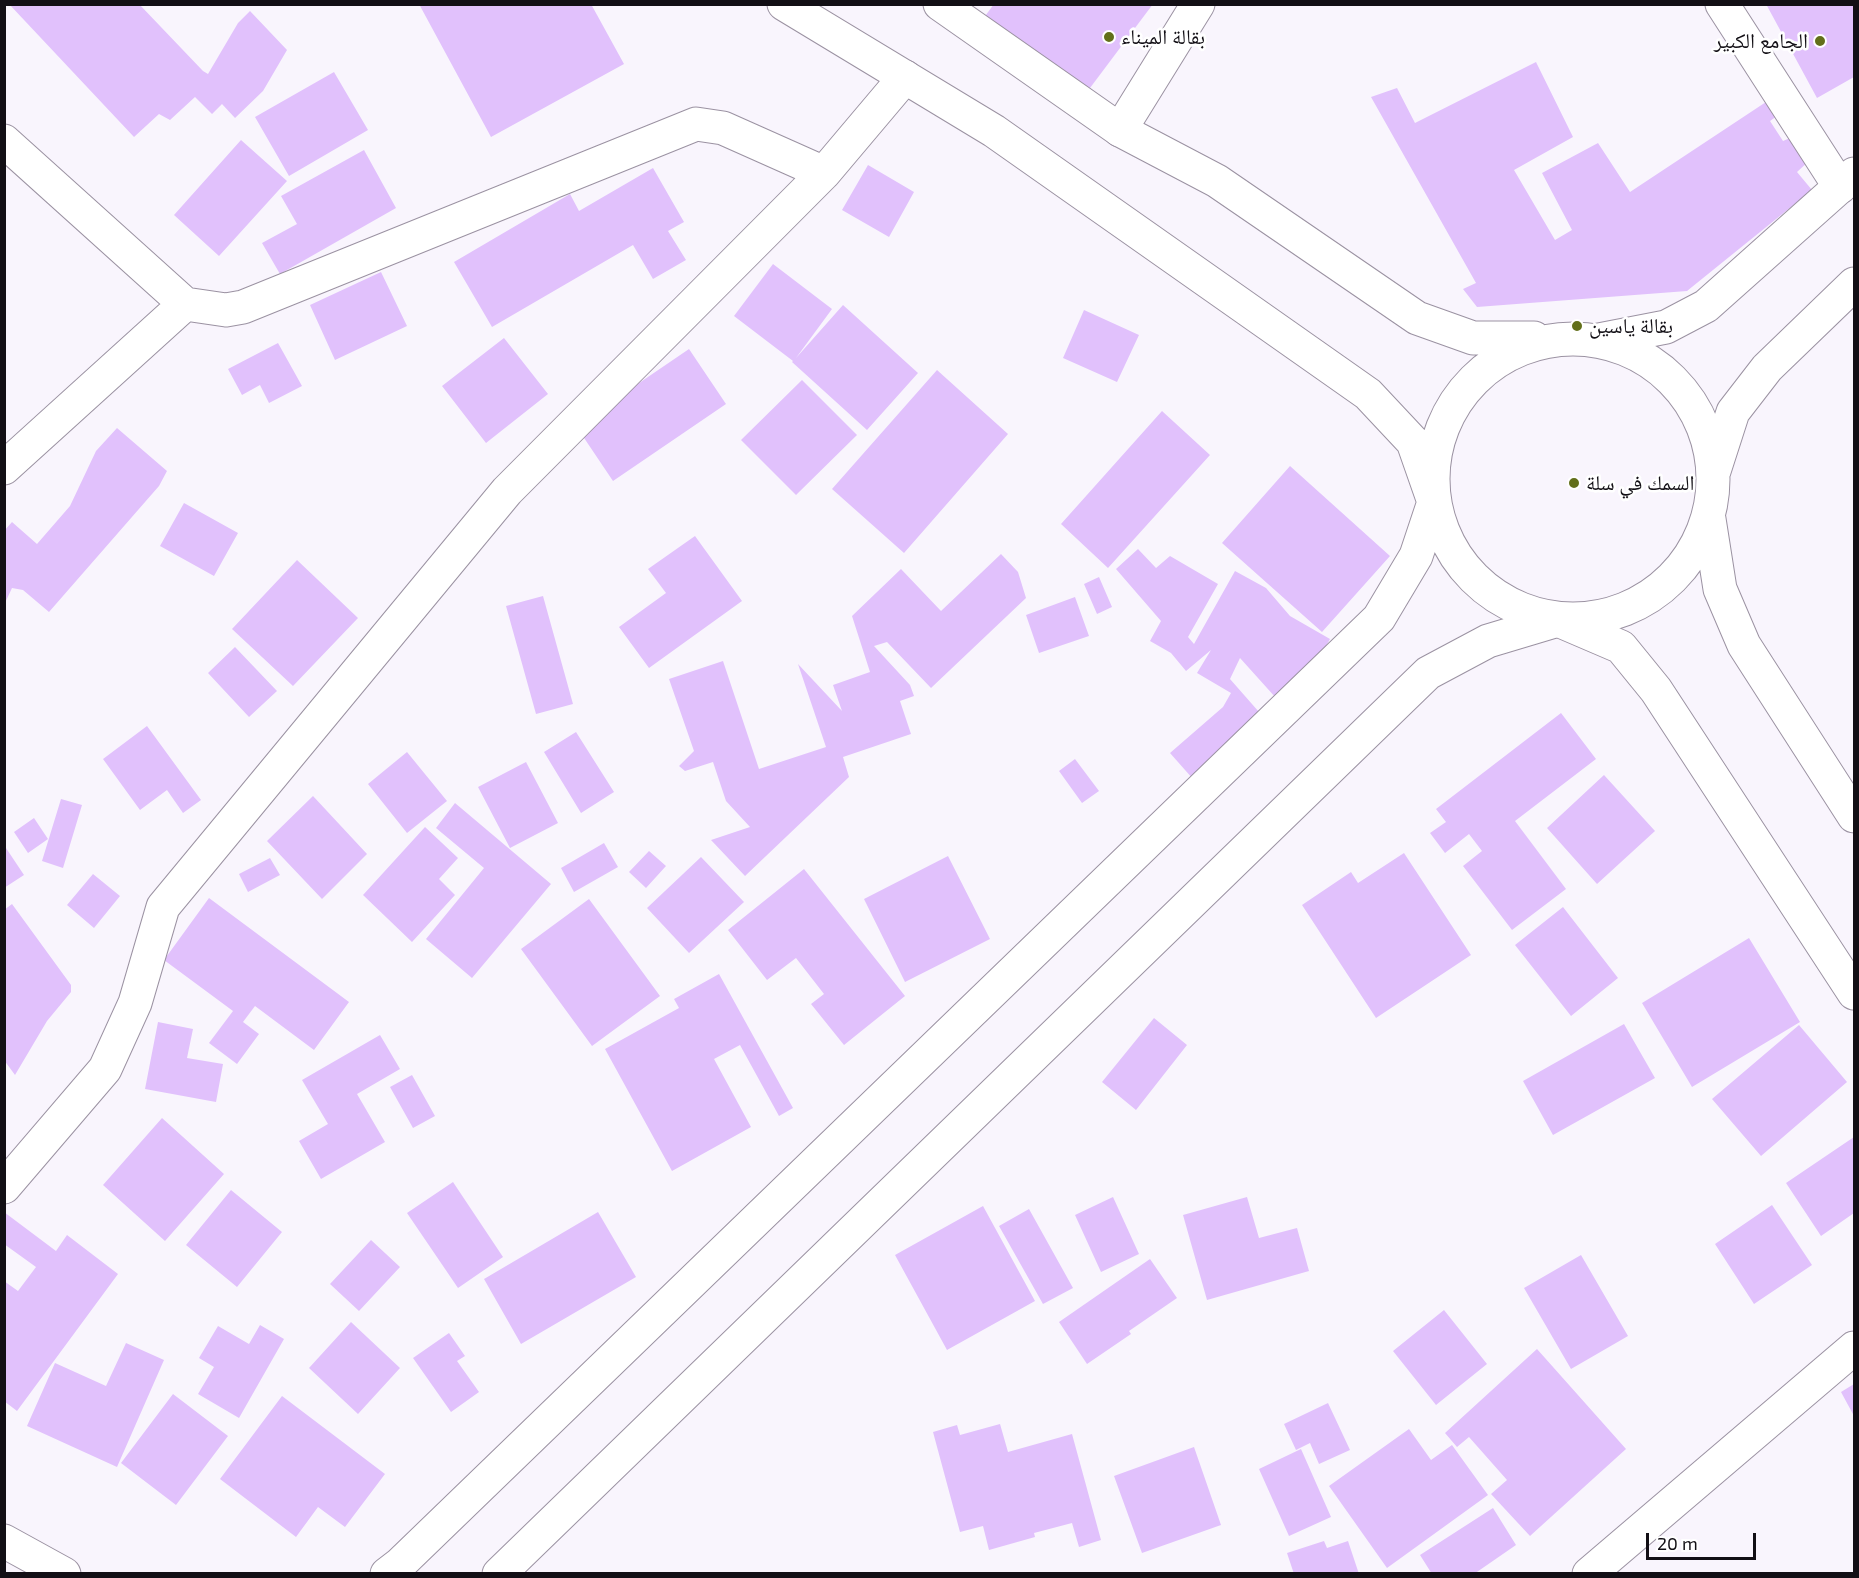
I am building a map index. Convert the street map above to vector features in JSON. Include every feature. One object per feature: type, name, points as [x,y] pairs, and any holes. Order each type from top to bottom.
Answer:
[{"type":"street","points":[[784,4],[994,131],[1368,394],[1413,442],[1449,545],[1476,582],[1515,608],[1558,620],[1621,647],[1649,681],[1854,993]]},
{"type":"street","points":[[940,4],[1120,130],[1217,182],[1417,318],[1473,338],[1599,340],[1666,327],[1706,306],[1847,181],[1722,4]]},
{"type":"street","points":[[1120,130],[1198,4]]},
{"type":"street","points":[[4,1187],[105,1069],[135,1003],[163,907],[507,491],[824,173],[905,77]]},
{"type":"street","points":[[4,141],[185,304],[226,310],[243,307],[696,124],[723,128],[824,173]]},
{"type":"street","points":[[1854,284],[1767,368],[1733,412],[1714,471],[1709,519],[1720,589],[1744,645],[1854,816]]},
{"type":"street","points":[[4,468],[185,304]]},
{"type":"street","points":[[387,1574],[400,1564],[1379,618],[1416,556],[1434,502],[1435,457],[1448,414],[1475,378],[1512,352],[1554,339]]},
{"type":"street","points":[[1599,340],[1643,356],[1679,386],[1704,425],[1714,471]]},
{"type":"street","points":[[499,1574],[1428,673],[1488,641],[1558,620],[1607,617],[1651,597],[1687,564],[1709,519]]},
{"type":"street","points":[[1589,1574],[1854,1348]]},
{"type":"street","points":[[4,1540],[64,1574]]},
{"type":"building","points":[[9,4],[139,4],[208,74],[238,23],[250,11],[287,50],[263,91],[235,118],[222,104],[212,114],[195,97],[170,120],[159,114],[134,137]]},
{"type":"building","points":[[419,4],[591,4],[624,64],[491,137]]},
{"type":"building","points":[[994,4],[1153,4],[1081,100],[980,23]]},
{"type":"building","name":"الجامع الكبير","points":[[1766,4],[1854,4],[1854,77],[1817,98]]},
{"type":"building","points":[[1536,62],[1573,137],[1514,170],[1555,240],[1572,230],[1542,173],[1598,143],[1630,192],[1766,102],[1777,116],[1770,121],[1783,141],[1790,138],[1809,161],[1797,172],[1812,190],[1687,291],[1477,307],[1463,289],[1476,283],[1371,97],[1397,88],[1415,123]]},
{"type":"building","points":[[334,72],[368,130],[289,176],[255,117]]},
{"type":"building","points":[[241,140],[287,181],[219,256],[174,215]]},
{"type":"building","points":[[364,150],[396,208],[280,274],[262,243],[297,224],[281,196]]},
{"type":"building","points":[[868,165],[914,192],[889,237],[842,210]]},
{"type":"building","points":[[653,168],[684,222],[668,231],[686,260],[653,279],[633,245],[492,327],[454,262],[570,194],[579,211]]},
{"type":"building","points":[[773,264],[832,309],[796,358],[843,305],[918,373],[867,430],[793,361],[734,316]]},
{"type":"building","points":[[381,272],[407,326],[335,360],[310,305]]},
{"type":"building","points":[[1084,310],[1139,335],[1117,382],[1063,358]]},
{"type":"building","points":[[504,338],[548,394],[486,443],[442,386]]},
{"type":"building","points":[[278,343],[302,386],[269,403],[260,385],[242,395],[228,369]]},
{"type":"building","points":[[689,349],[726,404],[613,481],[576,426]]},
{"type":"building","points":[[937,370],[1008,434],[904,553],[832,489]]},
{"type":"building","points":[[802,380],[857,435],[796,495],[741,440]]},
{"type":"building","points":[[1162,411],[1210,455],[1108,568],[1061,524]]},
{"type":"building","points":[[117,428],[167,471],[159,486],[49,612],[23,590],[12,588],[4,605],[4,531],[12,522],[37,544],[70,506],[96,451]]},
{"type":"building","points":[[1290,466],[1390,556],[1322,632],[1222,543]]},
{"type":"building","points":[[184,503],[238,533],[214,576],[160,546]]},
{"type":"building","points":[[695,536],[742,601],[649,668],[619,627],[666,593],[648,569]]},
{"type":"building","points":[[1138,549],[1156,568],[1170,556],[1218,584],[1188,637],[1194,644],[1235,571],[1266,588],[1290,616],[1330,639],[1317,662],[1276,698],[1240,658],[1230,679],[1259,712],[1193,779],[1170,753],[1223,707],[1231,693],[1197,673],[1211,650],[1186,671],[1171,653],[1150,641],[1161,621],[1116,569]]},
{"type":"building","points":[[1001,554],[1018,572],[1026,598],[931,688],[887,642],[874,646],[910,685],[914,696],[900,701],[911,734],[843,757],[849,777],[745,876],[711,840],[750,827],[726,801],[713,762],[685,771],[679,766],[694,751],[669,679],[723,661],[759,769],[826,747],[798,664],[842,711],[833,685],[870,672],[852,616],[901,569],[941,611]]},
{"type":"building","points":[[297,560],[358,618],[293,686],[232,629]]},
{"type":"building","points":[[1099,577],[1112,607],[1097,614],[1084,584]]},
{"type":"building","points":[[543,596],[573,704],[536,714],[506,606]]},
{"type":"building","points":[[1075,597],[1089,636],[1039,653],[1026,615]]},
{"type":"building","points":[[235,647],[277,691],[249,717],[208,673]]},
{"type":"building","points":[[1561,713],[1596,759],[1515,821],[1566,889],[1512,930],[1463,866],[1482,851],[1469,834],[1445,853],[1430,833],[1446,822],[1436,809]]},
{"type":"building","points":[[147,726],[201,800],[183,813],[167,790],[140,810],[103,759]]},
{"type":"building","points":[[576,732],[614,792],[581,813],[544,752]]},
{"type":"building","points":[[407,752],[447,801],[407,833],[368,784]]},
{"type":"building","points":[[1075,759],[1099,791],[1082,803],[1059,771]]},
{"type":"building","points":[[526,762],[558,823],[510,848],[478,787]]},
{"type":"building","points":[[1604,775],[1655,831],[1597,884],[1547,828]]},
{"type":"building","points":[[313,796],[367,854],[322,899],[267,841]]},
{"type":"building","points":[[61,799],[82,805],[63,868],[42,861]]},
{"type":"building","points":[[455,803],[551,884],[472,978],[426,939],[484,868],[436,828]]},
{"type":"building","points":[[34,818],[48,839],[28,853],[14,832]]},
{"type":"building","points":[[425,827],[458,858],[439,879],[455,895],[412,942],[363,895]]},
{"type":"building","points":[[604,843],[618,867],[574,892],[561,868]]},
{"type":"building","points":[[4,845],[24,875],[4,888]]},
{"type":"building","points":[[649,851],[666,866],[646,888],[629,872]]},
{"type":"building","points":[[1404,853],[1471,955],[1376,1018],[1302,905],[1351,872],[1358,883]]},
{"type":"building","points":[[948,856],[990,939],[905,982],[864,899]]},
{"type":"building","points":[[701,857],[744,902],[689,953],[647,908]]},
{"type":"building","points":[[270,858],[280,875],[248,892],[239,874]]},
{"type":"building","points":[[804,869],[905,996],[844,1045],[811,1004],[824,994],[796,958],[767,980],[728,930]]},
{"type":"building","points":[[93,874],[120,896],[94,928],[67,905]]},
{"type":"building","points":[[209,898],[349,1002],[314,1050],[255,1006],[243,1022],[259,1034],[237,1064],[209,1043],[233,1011],[164,960]]},
{"type":"building","points":[[589,899],[660,996],[592,1046],[521,949]]},
{"type":"building","points":[[12,904],[71,985],[71,992],[47,1021],[15,1075],[4,1060],[4,910]]},
{"type":"building","points":[[1563,907],[1618,978],[1571,1016],[1515,945]]},
{"type":"building","points":[[1749,938],[1800,1022],[1692,1087],[1642,1003]]},
{"type":"building","points":[[719,974],[793,1108],[779,1116],[740,1045],[714,1059],[751,1127],[672,1171],[605,1049],[679,1008],[674,999]]},
{"type":"building","points":[[1154,1018],[1187,1045],[1136,1110],[1102,1082]]},
{"type":"building","points":[[158,1022],[193,1029],[187,1058],[223,1064],[216,1102],[145,1089]]},
{"type":"building","points":[[1624,1024],[1655,1078],[1553,1135],[1523,1081]]},
{"type":"building","points":[[1799,1025],[1847,1082],[1761,1156],[1712,1099]]},
{"type":"building","points":[[380,1035],[400,1069],[357,1094],[385,1142],[321,1179],[299,1141],[328,1124],[302,1080]]},
{"type":"building","points":[[412,1075],[435,1116],[413,1128],[390,1087]]},
{"type":"building","points":[[162,1118],[224,1174],[165,1241],[103,1185]]},
{"type":"building","points":[[1854,1137],[1854,1213],[1821,1236],[1786,1183]]},
{"type":"building","points":[[453,1182],[503,1257],[458,1288],[407,1213]]},
{"type":"building","points":[[231,1190],[282,1232],[237,1287],[186,1245]]},
{"type":"building","points":[[1113,1197],[1139,1254],[1101,1272],[1075,1215]]},
{"type":"building","points":[[1247,1197],[1259,1238],[1297,1228],[1309,1271],[1207,1300],[1183,1215]]},
{"type":"building","points":[[1772,1205],[1812,1265],[1754,1304],[1715,1244]]},
{"type":"building","points":[[983,1206],[1035,1301],[947,1350],[895,1255]]},
{"type":"building","points":[[1029,1209],[1073,1288],[1043,1304],[999,1226]]},
{"type":"building","points":[[4,1212],[56,1251],[67,1235],[118,1274],[17,1411],[4,1401],[4,1281],[18,1291],[36,1267],[4,1244]]},
{"type":"building","points":[[598,1212],[636,1277],[521,1344],[484,1279]]},
{"type":"building","points":[[371,1240],[400,1267],[359,1311],[330,1284]]},
{"type":"building","points":[[1581,1255],[1628,1336],[1571,1369],[1524,1288]]},
{"type":"building","points":[[1150,1259],[1177,1298],[1129,1331],[1131,1334],[1087,1364],[1059,1322]]},
{"type":"building","points":[[1444,1310],[1487,1364],[1436,1405],[1393,1351]]},
{"type":"building","points":[[351,1322],[400,1368],[358,1414],[309,1368]]},
{"type":"building","points":[[260,1325],[284,1339],[239,1418],[198,1394],[214,1367],[199,1358],[218,1326],[249,1344]]},
{"type":"building","points":[[449,1333],[465,1356],[457,1361],[479,1392],[451,1412],[413,1358]]},
{"type":"building","points":[[126,1343],[164,1360],[117,1467],[27,1426],[55,1363],[106,1386]]},
{"type":"building","points":[[1537,1349],[1626,1449],[1530,1536],[1491,1494],[1507,1480],[1469,1437],[1457,1447],[1445,1433]]},
{"type":"building","points":[[1854,1384],[1854,1416],[1841,1392]]},
{"type":"building","points":[[173,1394],[228,1436],[176,1505],[121,1463]]},
{"type":"building","points":[[282,1396],[385,1474],[345,1527],[318,1507],[296,1537],[220,1479]]},
{"type":"building","points":[[1328,1403],[1350,1450],[1319,1464],[1310,1443],[1296,1450],[1284,1424]]},
{"type":"building","points":[[1000,1424],[1008,1452],[1072,1434],[1101,1540],[1079,1547],[1072,1523],[1034,1533],[1035,1537],[989,1550],[983,1526],[960,1532],[933,1432],[957,1425],[960,1435]]},
{"type":"building","points":[[1409,1429],[1431,1460],[1452,1445],[1488,1495],[1387,1568],[1329,1486]]},
{"type":"building","points":[[1194,1447],[1221,1525],[1142,1553],[1114,1476]]},
{"type":"building","points":[[1301,1449],[1331,1517],[1289,1536],[1259,1469]]},
{"type":"building","points":[[1493,1508],[1516,1545],[1474,1574],[1432,1574],[1420,1555]]},
{"type":"building","points":[[1324,1541],[1327,1548],[1348,1541],[1359,1574],[1294,1574],[1287,1553]]},
{"type":"place","name":"بقالة الميناء","points":[[1109,37]]},
{"type":"place","name":"الجامع الكبير","points":[[1820,41]]},
{"type":"place","name":"بقالة ياسين","points":[[1577,326]]},
{"type":"place","name":"السمك في سلة","points":[[1574,483]]}]
